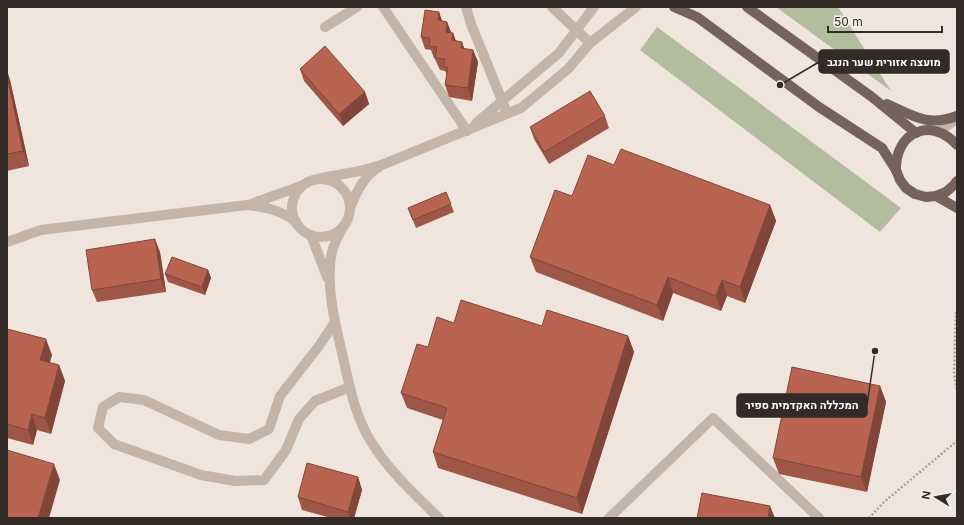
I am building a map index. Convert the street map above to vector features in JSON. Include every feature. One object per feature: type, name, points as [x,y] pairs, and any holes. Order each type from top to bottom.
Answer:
[{"type":"main road","points":[[674,7],[697,17],[819,107],[882,148],[896,170],[900,180],[906,188],[915,194],[926,197],[936,196],[946,192],[957,181]]},
{"type":"main road","points":[[747,7],[872,96],[916,132]]},
{"type":"main road","points":[[872,96],[921,119],[938,121],[957,118]]},
{"type":"main road","points":[[896,170],[896,159],[900,148],[906,139],[916,132],[927,130],[939,131],[949,136],[957,145]]},
{"type":"main road","points":[[936,196],[957,208]]},
{"type":"street","points":[[324,27],[357,7]]},
{"type":"street","points":[[383,7],[467,131]]},
{"type":"street","points":[[466,7],[471,24],[508,114]]},
{"type":"street","points":[[552,7],[590,43]]},
{"type":"street","points":[[467,131],[559,53],[594,7]]},
{"type":"street","points":[[247,205],[302,185],[311,180],[339,176],[384,164],[521,108],[568,69],[590,43],[636,7]]},
{"type":"street","points":[[939,131],[957,118]]},
{"type":"street","points":[[384,164],[374,170],[359,187],[351,206],[350,215],[347,222],[336,238],[330,266],[330,283],[335,322],[350,387],[360,420],[370,440],[403,483],[439,518]]},
{"type":"street","points":[[321,178],[331,180],[340,185],[346,191],[351,206]]},
{"type":"street","points":[[302,185],[292,202],[292,213],[302,230],[311,235],[327,237],[342,229]]},
{"type":"street","points":[[7,242],[41,230],[247,205],[278,211],[287,215],[296,222]]},
{"type":"street","points":[[311,235],[330,283]]},
{"type":"street","points":[[335,322],[319,346],[280,396],[269,429],[249,439],[219,435],[144,400],[119,396],[103,406],[98,428],[114,444],[201,475],[235,481],[264,480],[286,450],[299,419],[315,401],[350,387]]},
{"type":"street","points":[[609,518],[713,418],[819,518]]},
{"type":"path","points":[[957,314],[956,313],[954,372],[957,391]]},
{"type":"path","points":[[869,518],[884,502],[957,441]]},
{"type":"green space","points":[[776,7],[838,7],[891,91]]},
{"type":"green space","points":[[657,27],[901,208],[880,232],[640,50]]},
{"type":"building","points":[[425,10],[439,12],[438,20],[447,22],[446,32],[453,33],[452,40],[462,42],[461,48],[473,50],[468,88],[445,85],[448,67],[444,67],[445,59],[435,58],[437,47],[429,46],[430,38],[421,37]]},
{"type":"building","points":[[325,46],[365,92],[339,114],[300,69]]},
{"type":"building","points":[[7,75],[23,151],[7,154]]},
{"type":"building","points":[[590,91],[605,116],[544,152],[530,127]]},
{"type":"building","points":[[621,149],[770,205],[740,287],[722,280],[716,296],[668,277],[657,305],[530,257],[555,190],[572,196],[588,155],[614,165]]},
{"type":"building","points":[[446,192],[451,204],[413,220],[408,208]]},
{"type":"building","points":[[155,239],[161,279],[92,290],[86,250]]},
{"type":"building","points":[[172,257],[208,270],[202,287],[165,274]]},
{"type":"building","points":[[461,300],[542,326],[547,310],[628,336],[577,498],[433,452],[447,408],[401,393],[417,344],[428,347],[437,317],[454,323]]},
{"type":"building","points":[[7,329],[46,339],[40,360],[59,365],[45,418],[32,414],[28,430],[7,424]]},
{"type":"building","points":[[792,367],[880,386],[861,477],[773,458]]},
{"type":"building","points":[[7,450],[54,464],[38,518],[7,518]]},
{"type":"building","points":[[307,463],[358,477],[348,512],[298,497]]},
{"type":"building","points":[[702,493],[770,506],[768,518],[697,518]]},
{"type":"place","name":"מועצה אזורית שער הנגב","points":[[780,85]]},
{"type":"place","name":"המכללה האקדמית ספיר","points":[[875,351]]}]
